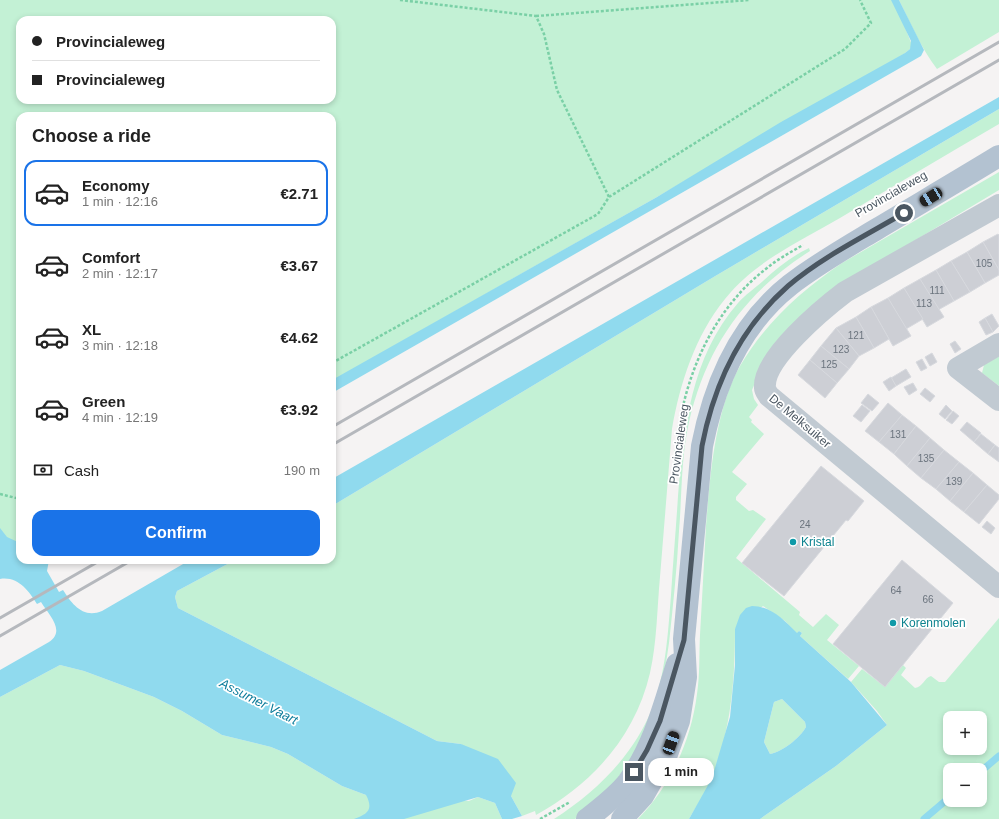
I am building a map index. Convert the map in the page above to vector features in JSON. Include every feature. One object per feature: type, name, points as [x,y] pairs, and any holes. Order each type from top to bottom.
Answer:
[{"type":"main road","name":"Provincialeweg","points":[[622,819],[643,796],[649,786],[667,754],[679,721],[686,677],[684,640],[698,475],[707,418],[724,371],[748,329],[764,308],[789,285],[822,262],[999,156]]},
{"type":"main road","name":"Provincialeweg","points":[[587,819],[612,798],[627,782],[647,750],[660,721],[684,640]]},
{"type":"street","name":"De Melksuiker","points":[[999,205],[845,292],[821,310],[797,334],[775,362],[766,377],[765,389],[769,396],[999,587]]},
{"type":"street","points":[[999,344],[958,368],[999,400]]},
{"type":"path","points":[[400,0],[536,16],[750,0]]},
{"type":"path","points":[[336,361],[598,214],[609,197],[845,49],[871,23],[860,0]]},
{"type":"path","points":[[536,16],[544,34],[557,90],[609,197]]},
{"type":"path","name":"Provincialeweg","points":[[675,469],[680,419],[687,392],[708,337],[732,301],[755,278],[780,258],[807,242]]},
{"type":"path","points":[[0,494],[16,498]]},
{"type":"path","points":[[540,819],[572,801]]},
{"type":"green space","points":[[0,0],[894,0],[912,45],[904,54],[657,197],[336,379],[336,112],[16,112],[16,559],[0,568]]},
{"type":"green space","points":[[899,0],[999,0],[999,32],[937,69],[921,44]]},
{"type":"green space","points":[[999,109],[999,124],[778,253],[737,286],[714,313],[697,344],[690,361],[679,394],[675,412],[672,429],[655,637],[650,673],[643,696],[634,718],[622,738],[608,756],[593,773],[556,803],[536,815],[535,811],[522,816],[511,796],[461,744],[437,741],[178,608],[175,597],[177,591],[228,564],[336,564],[336,504],[717,275]]},
{"type":"green space","points":[[999,172],[999,190],[849,280],[761,368],[752,390],[754,399],[758,405],[749,417],[752,420],[751,422],[764,434],[732,472],[747,484],[736,497],[736,500],[749,511],[753,510],[766,519],[736,558],[800,612],[799,615],[813,627],[826,614],[839,625],[827,640],[859,666],[848,679],[800,636],[802,633],[799,631],[797,634],[785,621],[763,606],[735,629],[733,686],[728,722],[713,776],[702,798],[689,819],[638,819],[650,806],[670,777],[678,761],[690,729],[699,680],[700,635],[709,486],[719,423],[732,383],[740,366],[761,335],[773,321],[785,308],[812,285],[842,263]]},
{"type":"green space","points":[[809,248],[810,251],[766,284],[748,303],[718,346],[706,369],[696,395],[684,449],[677,559],[669,643],[664,676],[653,707],[663,667],[667,638],[683,444],[687,419],[700,370],[710,346],[722,324],[738,303],[779,267]]},
{"type":"green space","points":[[999,356],[999,386],[982,373],[984,365]]},
{"type":"green space","points":[[999,618],[999,819],[760,819],[836,766],[887,725],[877,711],[851,682],[862,669],[885,687],[903,665],[906,668],[901,675],[915,688],[920,686],[931,676],[939,682],[945,682]]},
{"type":"green space","points":[[60,665],[84,671],[154,697],[182,711],[222,735],[271,747],[288,754],[342,786],[366,795],[469,801],[478,797],[495,803],[502,819],[0,819],[0,697]]},
{"type":"green space","points":[[782,699],[805,722],[806,727],[800,736],[790,744],[775,753],[770,754],[764,742],[774,702]]},
{"type":"green space","points":[[652,709],[637,750],[613,785],[575,819],[554,819],[584,797],[612,772],[635,742]]},
{"type":"water","points":[[891,0],[899,0],[924,50],[921,56],[336,391],[336,378],[657,197],[781,122],[905,53],[910,49],[911,41]]},
{"type":"water","points":[[999,97],[999,109],[717,275],[336,504],[336,477]]},
{"type":"water","name":"Assumer Vaart","points":[[0,528],[7,537],[16,541],[16,564],[48,564],[47,571],[59,592],[63,590],[74,605],[84,612],[89,613],[102,611],[183,564],[228,564],[177,591],[175,597],[178,608],[437,741],[461,744],[498,759],[516,783],[511,796],[522,816],[512,819],[502,819],[495,803],[478,797],[404,819],[354,819],[368,811],[369,804],[366,795],[342,786],[288,754],[271,747],[222,735],[182,711],[154,697],[84,671],[60,665],[0,697],[0,670],[49,642],[54,638],[56,628],[52,617],[41,602],[37,604],[27,590],[18,582],[0,579]]},
{"type":"water","points":[[752,606],[765,608],[777,615],[797,633],[799,631],[802,633],[800,636],[851,682],[887,725],[836,766],[760,819],[689,819],[712,778],[730,717],[735,665],[735,629],[740,615],[746,608]],"holes":[[[782,699],[805,722],[806,727],[795,740],[775,753],[770,754],[764,742],[774,702]]]},
{"type":"building","points":[[998,234],[999,235],[999,270],[983,242]]},
{"type":"building","points":[[983,242],[999,270],[999,275],[985,283],[967,252]]},
{"type":"building","points":[[967,252],[985,283],[970,292],[951,261]]},
{"type":"building","points":[[951,261],[970,292],[954,301],[936,270]]},
{"type":"building","points":[[936,270],[954,301],[938,310],[920,279]]},
{"type":"building","points":[[920,279],[944,317],[927,327],[904,288]]},
{"type":"building","points":[[904,288],[923,319],[906,329],[888,298]]},
{"type":"building","points":[[888,298],[911,336],[893,346],[871,307]]},
{"type":"building","points":[[871,307],[889,339],[874,348],[856,317]]},
{"type":"building","points":[[992,314],[999,326],[993,332],[985,318]]},
{"type":"building","points":[[856,317],[874,348],[859,356],[836,328]]},
{"type":"building","points":[[985,318],[993,332],[986,335],[979,322]]},
{"type":"building","points":[[836,328],[859,356],[849,369],[821,346]]},
{"type":"building","points":[[955,341],[961,349],[955,353],[950,344]]},
{"type":"building","points":[[821,346],[849,369],[837,383],[810,360]]},
{"type":"building","points":[[932,353],[937,362],[930,366],[925,357]]},
{"type":"building","points":[[922,359],[927,368],[921,371],[916,362]]},
{"type":"building","points":[[810,360],[837,383],[825,398],[798,375]]},
{"type":"building","points":[[906,369],[911,377],[896,386],[891,378]]},
{"type":"building","points":[[891,377],[896,386],[889,391],[883,382]]},
{"type":"building","points":[[913,383],[917,390],[909,395],[904,387]]},
{"type":"building","points":[[925,388],[935,396],[930,402],[920,394]]},
{"type":"building","points":[[868,394],[879,403],[872,411],[861,403]]},
{"type":"building","points":[[888,403],[902,415],[879,442],[865,431]]},
{"type":"building","points":[[862,405],[870,411],[861,422],[853,416]]},
{"type":"building","points":[[946,405],[952,411],[945,419],[939,414]]},
{"type":"building","points":[[953,411],[959,416],[952,424],[946,420]]},
{"type":"building","points":[[902,415],[916,426],[894,454],[879,442]]},
{"type":"building","points":[[967,422],[981,433],[974,442],[960,430]]},
{"type":"building","points":[[916,426],[930,438],[907,466],[894,454]]},
{"type":"building","points":[[981,434],[995,445],[988,454],[974,442]]},
{"type":"building","points":[[930,438],[944,450],[921,478],[907,466]]},
{"type":"building","points":[[995,445],[999,448],[999,462],[988,454]]},
{"type":"building","points":[[944,450],[959,462],[936,489],[921,478]]},
{"type":"building","points":[[959,462],[973,473],[950,501],[936,489]]},
{"type":"building","name":"Kristal","points":[[821,466],[864,501],[848,521],[846,520],[784,596],[742,563]]},
{"type":"building","points":[[973,473],[987,485],[964,512],[950,501]]},
{"type":"building","points":[[987,485],[999,495],[999,499],[979,524],[964,512]]},
{"type":"building","points":[[987,521],[995,528],[991,534],[982,527]]},
{"type":"building","name":"Korenmolen","points":[[902,560],[953,603],[885,687],[833,644]]},
{"type":"waterway","points":[[987,766],[999,756]]},
{"type":"waterway","points":[[924,819],[943,803]]},
{"type":"railway","points":[[336,425],[999,42]]},
{"type":"railway","points":[[336,443],[999,60]]},
{"type":"railway","points":[[0,618],[94,564]]},
{"type":"railway","points":[[0,636],[125,564]]},
{"type":"place","name":"Kristal","points":[[793,542]]},
{"type":"place","name":"Korenmolen","points":[[893,623]]},
{"type":"route","points":[[634,772],[647,750],[660,721],[667,693],[684,640],[702,446],[707,418],[714,394],[724,371],[748,329],[764,308],[789,285],[822,262],[904,213]]}]
